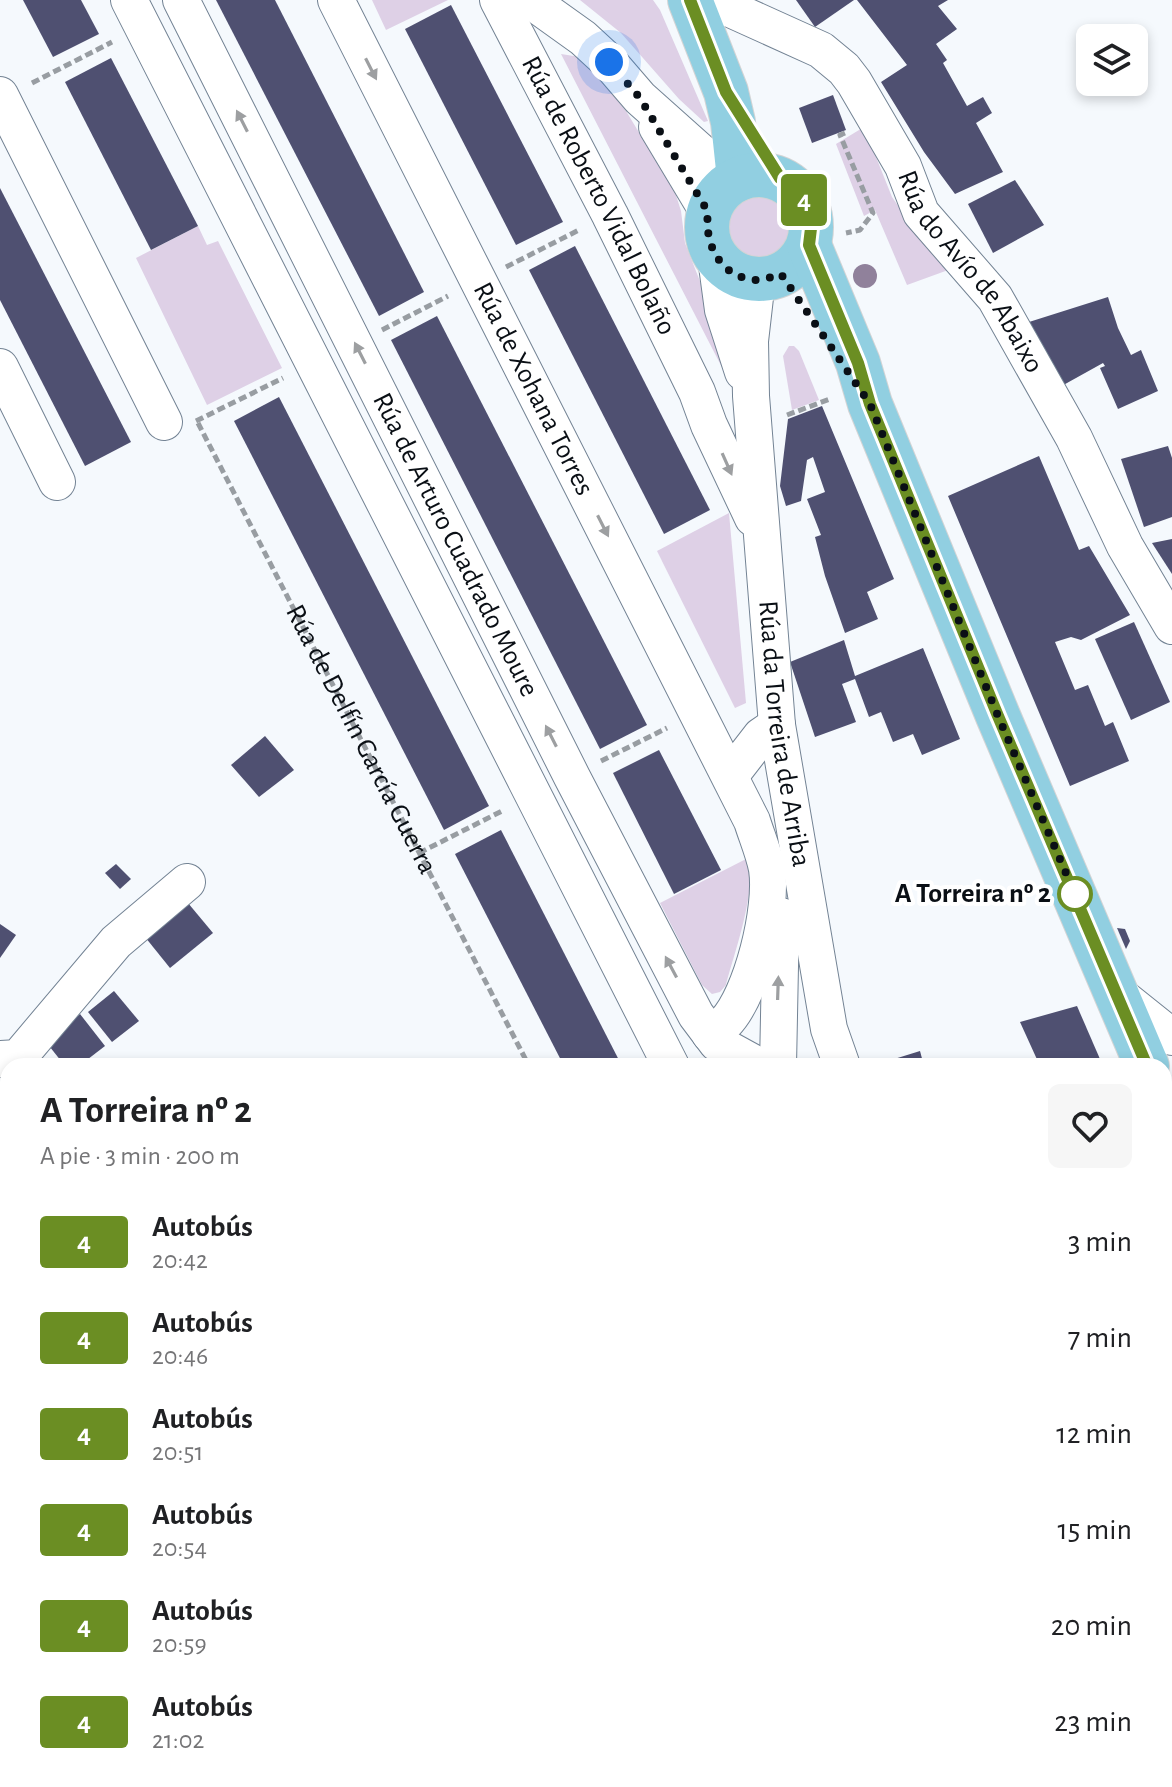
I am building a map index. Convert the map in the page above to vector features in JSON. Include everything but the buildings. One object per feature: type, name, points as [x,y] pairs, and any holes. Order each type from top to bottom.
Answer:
[{"type":"main road","points":[[691,0],[726,92],[740,188],[708,236],[716,258],[732,272],[797,258]]},
{"type":"main road","points":[[740,188],[795,188],[806,203],[812,220],[797,258],[1144,1058]]},
{"type":"street","name":"Rúa de Arturo Cuadrado Moure","points":[[129,0],[667,1058]]},
{"type":"street","name":"Rúa de Arturo Cuadrado Moure","points":[[181,0],[572,777],[696,1015],[710,1034],[727,1049],[744,1058]]},
{"type":"street","name":"Rúa de Xohana Torres","points":[[336,0],[752,821],[767,869],[768,913],[752,970],[733,1012],[724,1024],[710,1034]]},
{"type":"street","name":"Rúa de Roberto Vidal Bolaño","points":[[498,0],[610,215],[697,392],[715,438],[761,533]]},
{"type":"street","points":[[530,0],[583,38],[640,98],[740,188]]},
{"type":"street","name":"Rúa do Avío de Abaixo","points":[[691,0],[726,7],[821,50],[854,82],[903,166],[921,213],[995,298],[1074,438],[1125,546],[1172,626]]},
{"type":"street","points":[[0,95],[184,419]]},
{"type":"street","name":"Rúa da Torreira de Arriba","points":[[716,258],[723,310],[759,407]]},
{"type":"street","name":"Rúa da Torreira de Arriba","points":[[797,258],[750,341],[759,407],[761,533],[777,725],[829,1029],[839,1058]]},
{"type":"street","points":[[0,367],[57,482]]},
{"type":"street","name":"Rúa de Roberto Vidal Bolaño","points":[[697,392],[712,409],[723,415],[738,415],[759,407]]},
{"type":"street","points":[[730,776],[761,736],[777,725]]},
{"type":"street","points":[[752,821],[795,836],[782,907],[778,1058]]},
{"type":"street","points":[[9,1058],[116,942],[187,882]]},
{"type":"street","points":[[1117,993],[1172,1037]]},
{"type":"street","points":[[824,1058],[829,1029]]},
{"type":"path","points":[[35,81],[109,43]]},
{"type":"path","points":[[797,258],[860,230],[873,213],[842,138]]},
{"type":"path","points":[[523,258],[576,232]]},
{"type":"path","points":[[383,329],[439,300]]},
{"type":"path","points":[[184,419],[286,377]]},
{"type":"path","points":[[759,407],[856,399]]},
{"type":"path","name":"Rúa de Delfín García Guerra","points":[[184,419],[419,853],[525,1058]]},
{"type":"path","points":[[611,756],[671,726]]},
{"type":"path","points":[[419,853],[512,806]]},
{"type":"shaded area","points":[[372,0],[448,0],[386,30]]},
{"type":"shaded area","points":[[580,0],[653,0],[708,121],[704,122],[679,99],[621,33]]},
{"type":"shaded area","points":[[561,54],[580,57],[595,73],[626,111],[675,192],[685,243],[703,289],[731,385]]},
{"type":"shaded area","points":[[864,127],[892,197],[914,229],[951,269],[907,285],[875,210],[864,216],[836,144]]},
{"type":"shaded area","points":[[753,192],[767,192],[779,197],[788,206],[793,225],[791,238],[784,249],[767,258],[753,258],[741,253],[732,244],[727,232],[727,218],[732,206],[741,197]]},
{"type":"shaded area","points":[[198,226],[207,245],[218,241],[282,368],[207,405],[136,258]]},
{"type":"shaded area","points":[[789,346],[799,351],[819,400],[792,410],[783,356]]},
{"type":"shaded area","points":[[729,513],[746,703],[735,708],[657,551]]},
{"type":"shaded area","points":[[746,859],[750,885],[744,920],[726,985],[720,992],[712,994],[702,985],[660,903]]},
{"type":"bus line","name":"4","points":[[690,0],[726,92],[780,178],[795,188],[806,203],[812,220],[809,245],[858,363],[870,404],[1144,1058]]},
{"type":"place","name":"A Torreira nº 2","points":[[1075,894]]},
{"type":"route","points":[[609,62],[640,98],[708,212],[706,226],[716,258],[732,272],[757,280],[781,274],[870,404],[1075,894]]}]
